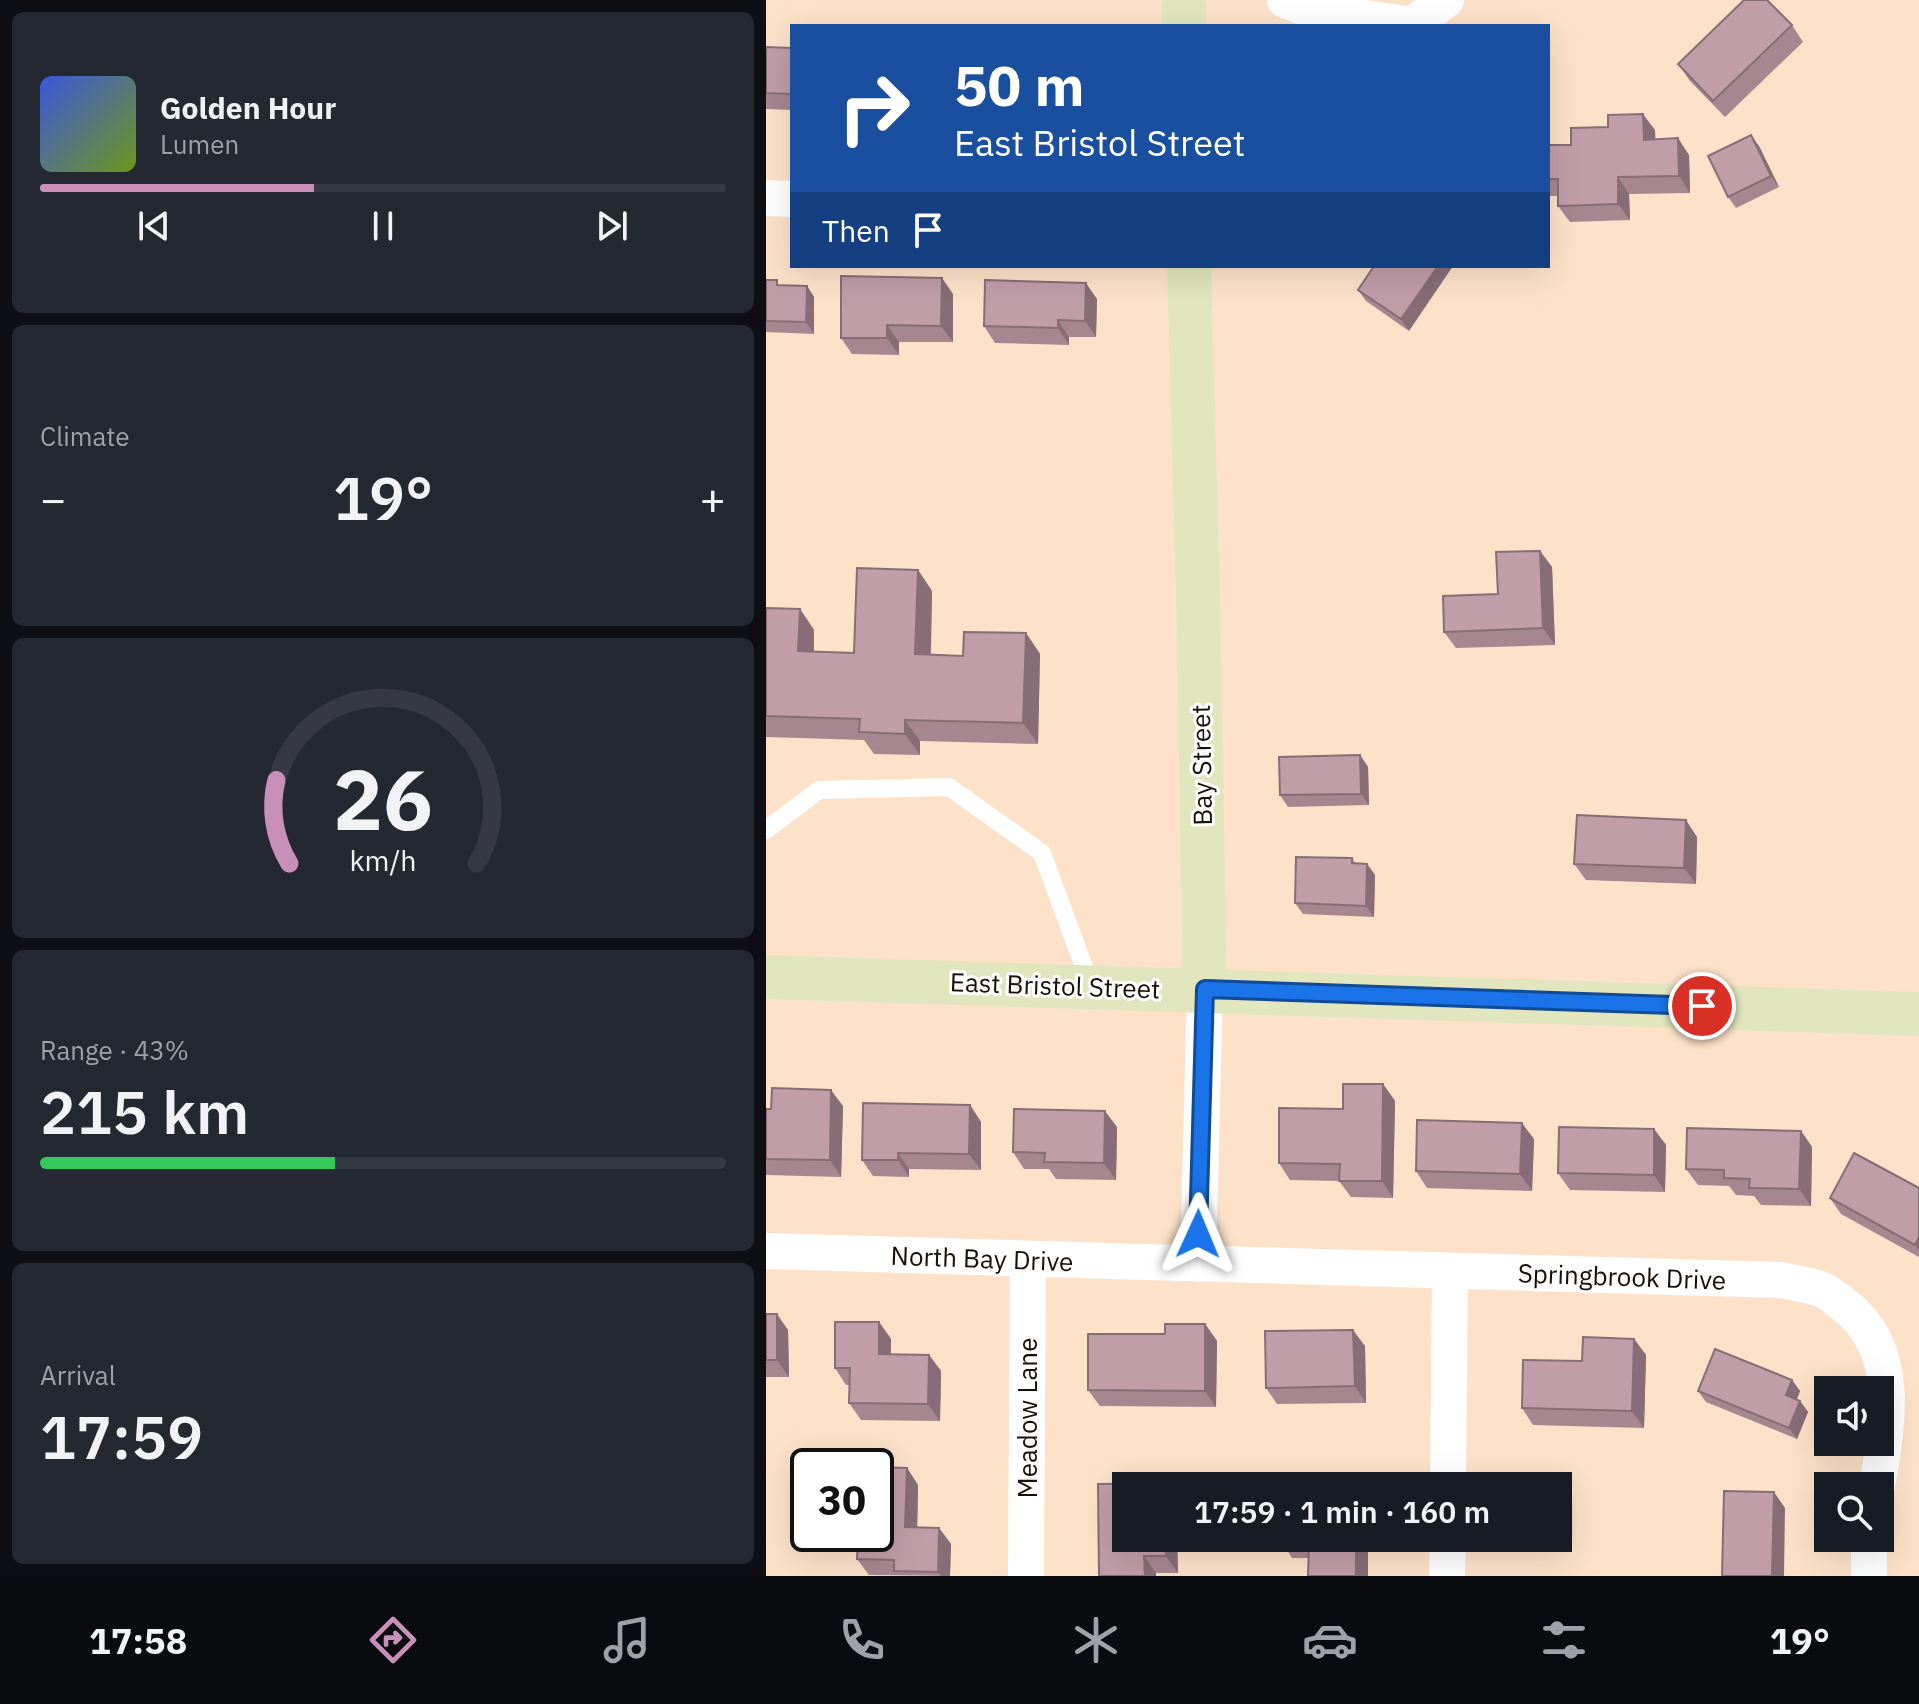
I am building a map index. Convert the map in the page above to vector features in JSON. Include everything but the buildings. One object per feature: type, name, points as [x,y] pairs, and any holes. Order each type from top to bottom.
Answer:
[{"type":"main road","points":[[1184,0],[1184,24]]},
{"type":"main road","name":"Bay Street","points":[[1189,268],[1205,989]]},
{"type":"main road","name":"East Bristol Street","points":[[766,977],[1919,1014]]},
{"type":"street","points":[[1285,0],[1311,10],[1399,24]]},
{"type":"street","points":[[1415,24],[1446,0]]},
{"type":"street","points":[[766,198],[790,199]]},
{"type":"street","name":"Bay Street","points":[[1198,1264],[1205,989]]},
{"type":"street","name":"North Bay Drive","points":[[766,1251],[1198,1264]]},
{"type":"street","name":"Meadow Lane","points":[[1026,1576],[1028,1260]]},
{"type":"street","name":"Springbrook Drive","points":[[1198,1264],[1781,1280],[1824,1290],[1857,1315],[1879,1349],[1888,1384],[1886,1430],[1879,1472]]},
{"type":"street","points":[[1448,1472],[1450,1271]]},
{"type":"street","points":[[1447,1576],[1448,1552]]},
{"type":"street","points":[[1869,1552],[1869,1576]]},
{"type":"lane","points":[[766,830],[819,790],[949,787],[1042,853],[1091,986]]},
{"type":"route","points":[[1198,1234],[1205,989],[1702,1006]]}]
